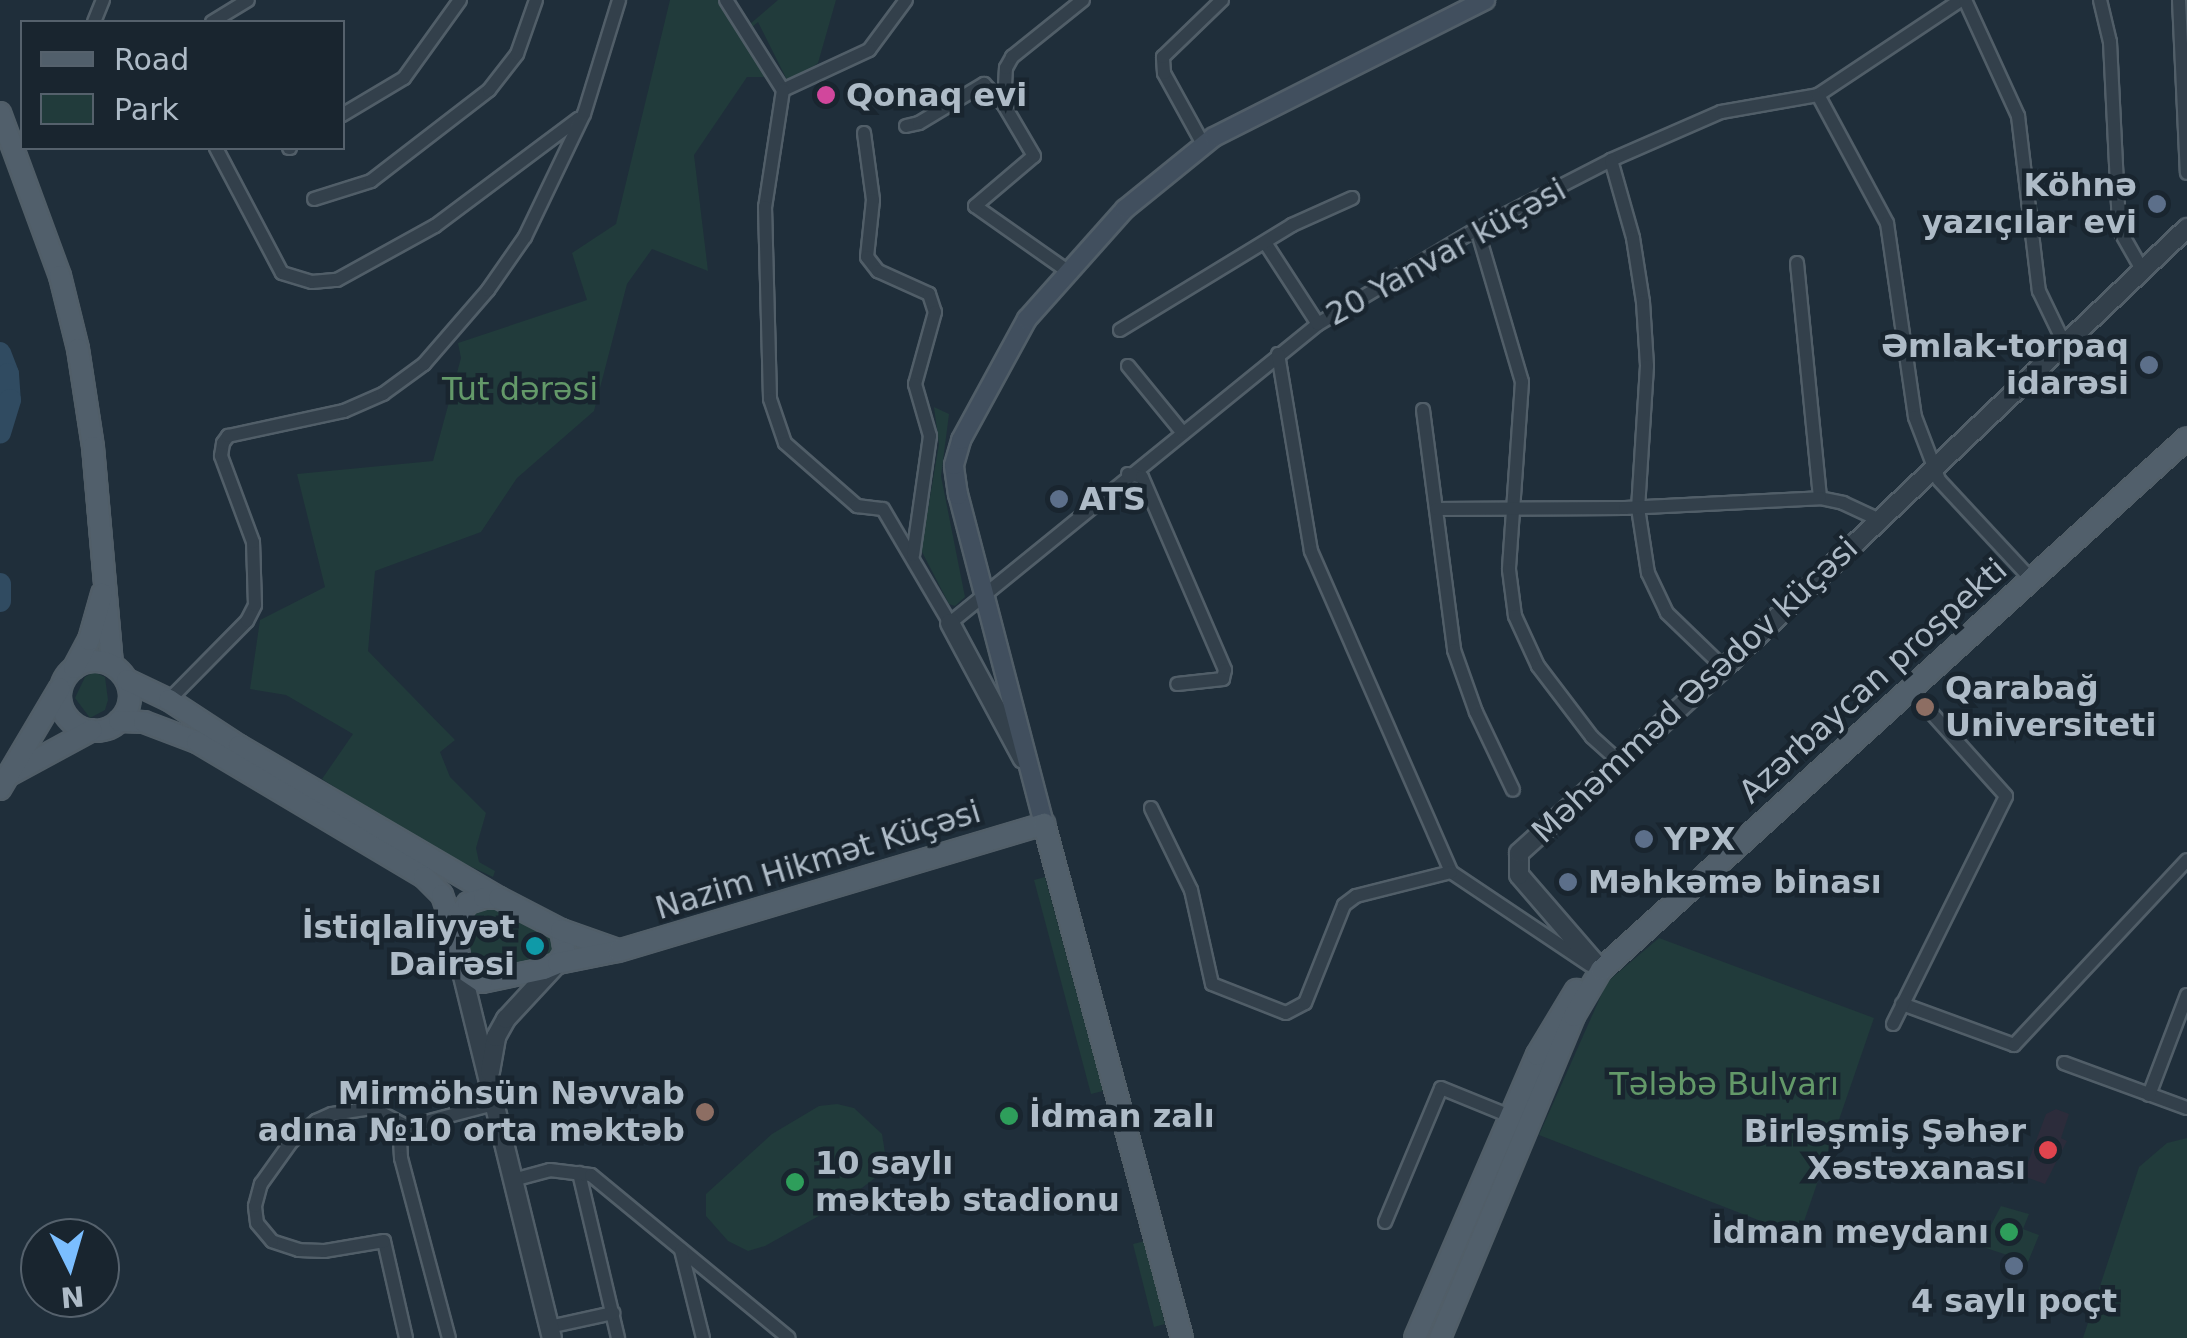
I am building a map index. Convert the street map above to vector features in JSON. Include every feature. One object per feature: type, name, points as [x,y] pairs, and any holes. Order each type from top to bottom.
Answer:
[{"type":"main road","points":[[1182,1338],[1042,824],[954,465],[961,440],[1027,319],[1066,270],[1125,209],[1203,144],[1484,0]]},
{"type":"main road","points":[[0,113],[60,276],[78,349],[119,672],[130,702],[120,721]]},
{"type":"main road","name":"Azərbaycan prospekti","points":[[1440,1338],[1510,1116],[1563,1008],[2187,438]]},
{"type":"main road","points":[[4,783],[89,641],[106,577]]},
{"type":"main road","points":[[69,675],[93,661],[119,672],[499,898],[560,930],[618,951]]},
{"type":"main road","points":[[69,675],[65,714],[92,730]]},
{"type":"main road","points":[[4,783],[92,730],[120,721],[144,722],[196,742],[424,877],[442,895],[462,968],[474,978],[492,982],[558,963],[566,943],[560,930]]},
{"type":"main road","name":"Nazim Hikmət Küçəsi","points":[[558,963],[618,951],[1042,824]]},
{"type":"main road","points":[[455,932],[458,916],[468,903],[499,898]]},
{"type":"main road","name":"Azərbaycan prospekti","points":[[1415,1338],[1574,1016],[1601,970]]},
{"type":"street","points":[[215,20],[248,0]]},
{"type":"street","points":[[345,114],[404,78],[460,0]]},
{"type":"street","points":[[314,198],[371,181],[490,90],[517,54],[536,0]]},
{"type":"street","points":[[169,700],[246,621],[256,605],[253,542],[222,456],[222,443],[228,436],[344,412],[384,394],[424,364],[488,290],[525,237],[584,114],[618,0]]},
{"type":"street","points":[[726,0],[783,90],[764,208],[770,399],[785,443],[857,506],[883,508],[913,555],[1030,770]]},
{"type":"street","points":[[783,90],[869,50],[906,0]]},
{"type":"street","points":[[1004,105],[1006,68],[1012,57],[1084,0]]},
{"type":"street","points":[[1203,144],[1164,73],[1162,57],[1222,0]]},
{"type":"street","points":[[1963,0],[2018,116],[2039,290],[2064,343]]},
{"type":"street","name":"20 Yanvar küçəsi","points":[[950,623],[984,599],[1128,474],[1318,324],[1477,229],[1611,160],[1721,112],[1818,95],[1963,0]]},
{"type":"street","points":[[2100,0],[2110,42],[2119,229],[2142,271]]},
{"type":"street","points":[[2179,0],[2187,173]]},
{"type":"street","points":[[906,126],[920,123],[984,84],[1004,105],[1034,156],[976,206],[1066,270]]},
{"type":"street","points":[[1818,95],[1887,222],[1916,416],[1938,480],[2031,579]]},
{"type":"street","points":[[217,150],[282,273],[312,282],[337,280],[435,226],[584,114]]},
{"type":"street","points":[[864,133],[873,200],[866,257],[878,271],[929,294],[935,312],[915,384],[930,436],[913,555]]},
{"type":"street","points":[[1611,160],[1644,302],[1647,366],[1638,508],[1648,573],[1658,597],[1693,641],[1724,668]]},
{"type":"street","points":[[1120,330],[1292,225],[1352,198]]},
{"type":"street","name":"Məhəmməd Əsədov küçəsi","points":[[1601,970],[1519,874],[1519,854],[1724,668],[2187,228]]},
{"type":"street","points":[[1477,229],[1522,382],[1509,570],[1515,616],[1538,666],[1592,737],[1620,762]]},
{"type":"street","points":[[1266,244],[1318,324]]},
{"type":"street","points":[[1797,264],[1820,498]]},
{"type":"street","points":[[1278,354],[1311,551],[1451,872],[1601,970]]},
{"type":"street","points":[[1128,366],[1182,432]]},
{"type":"street","points":[[1423,410],[1454,650],[1476,712],[1513,790]]},
{"type":"street","points":[[1128,474],[1142,477],[1225,670],[1223,679],[1177,684]]},
{"type":"street","points":[[1436,509],[1638,508],[1820,498],[1843,503],[1878,519]]},
{"type":"street","points":[[1894,1024],[2006,796],[1910,689]]},
{"type":"street","points":[[1152,808],[1191,890],[1212,984],[1286,1013],[1305,1004],[1344,905],[1356,896],[1451,872]]},
{"type":"street","points":[[1902,1004],[2014,1045],[2187,860]]},
{"type":"street","points":[[489,1082],[496,1037],[506,1019],[558,963]]},
{"type":"street","points":[[462,968],[550,1332],[612,1314]]},
{"type":"street","points":[[2149,1095],[2187,995]]},
{"type":"street","points":[[2064,1063],[2187,1108]]},
{"type":"street","points":[[1385,1222],[1441,1088],[1510,1116]]},
{"type":"street","points":[[406,1338],[384,1241],[299,1250],[272,1241],[257,1223],[255,1206],[262,1184],[291,1142],[316,1120],[372,1108],[407,1127],[494,1104]]},
{"type":"street","points":[[407,1127],[400,1139],[401,1158],[449,1338]]},
{"type":"street","points":[[513,1180],[550,1170],[591,1175],[786,1336]]},
{"type":"street","points":[[580,1173],[618,1338]]},
{"type":"street","points":[[681,1250],[703,1338]]},
{"type":"shaded area","name":"Birləşmiş Şəhər Xəstəxanası","points":[[2056,1109],[2069,1114],[2061,1138],[2067,1141],[2045,1184],[2023,1176],[2046,1114]]},
{"type":"green space","name":"Tut dərəsi","points":[[670,0],[718,0],[743,30],[778,0],[836,0],[818,63],[789,84],[758,22],[745,33],[772,77],[747,77],[694,155],[708,271],[652,249],[627,284],[594,411],[517,478],[481,532],[375,571],[368,651],[455,740],[440,752],[450,777],[486,813],[476,848],[479,862],[495,871],[493,877],[425,845],[322,779],[353,734],[286,695],[250,689],[260,620],[325,587],[297,474],[433,461],[461,358],[458,343],[587,300],[572,253],[616,224]]},
{"type":"green space","points":[[934,407],[949,414],[941,476],[965,597],[955,606],[949,604],[921,550],[939,444]]},
{"type":"green space","points":[[94,672],[105,677],[108,700],[105,710],[90,718],[75,698],[85,677]]},
{"type":"green space","points":[[1045,877],[1103,1091],[1091,1094],[1034,880]]},
{"type":"green space","points":[[490,903],[556,936],[557,955],[491,977],[468,962],[463,924],[474,908]]},
{"type":"green space","name":"Tələbə Bulvarı","points":[[1659,938],[1874,1018],[1799,1236],[1539,1135],[1607,982]]},
{"type":"green space","name":"10 saylı məktəb stadionu","points":[[837,1104],[854,1108],[882,1134],[886,1159],[879,1175],[842,1203],[765,1246],[748,1251],[728,1241],[706,1216],[706,1194],[772,1134],[819,1106]]},
{"type":"green space","points":[[2187,1138],[2187,1338],[2083,1338],[2139,1167],[2167,1143]]},
{"type":"green space","name":"İdman meydanı","points":[[2001,1206],[2029,1214],[2023,1229],[2039,1235],[2028,1262],[1980,1246]]},
{"type":"green space","points":[[1145,1241],[1165,1324],[1154,1327],[1133,1244]]},
{"type":"waterway","points":[[0,353],[8,374],[10,400],[0,433]]},
{"type":"waterway","points":[[0,584],[0,601]]},
{"type":"place","name":"Qonaq evi","points":[[826,95]]},
{"type":"place","name":"Köhnə yazıçılar evi","points":[[2157,204]]},
{"type":"place","name":"Əmlak-torpaq idarəsi","points":[[2149,365]]},
{"type":"place","name":"ATS","points":[[1059,499]]},
{"type":"place","name":"Qarabağ Universiteti","points":[[1925,707]]},
{"type":"place","name":"YPX","points":[[1644,839]]},
{"type":"place","name":"Məhkəmə binası","points":[[1568,882]]},
{"type":"place","name":"İstiqlaliyyət Dairəsi","points":[[535,946]]},
{"type":"place","name":"Mirmöhsün Nəvvab adına №10 orta məktəb","points":[[705,1112]]},
{"type":"place","name":"İdman zalı","points":[[1009,1116]]},
{"type":"place","name":"Birləşmiş Şəhər Xəstəxanası","points":[[2048,1150]]},
{"type":"place","name":"10 saylı məktəb stadionu","points":[[795,1182]]},
{"type":"place","name":"İdman meydanı","points":[[2009,1232]]},
{"type":"place","name":"4 saylı poçt","points":[[2014,1266]]}]
